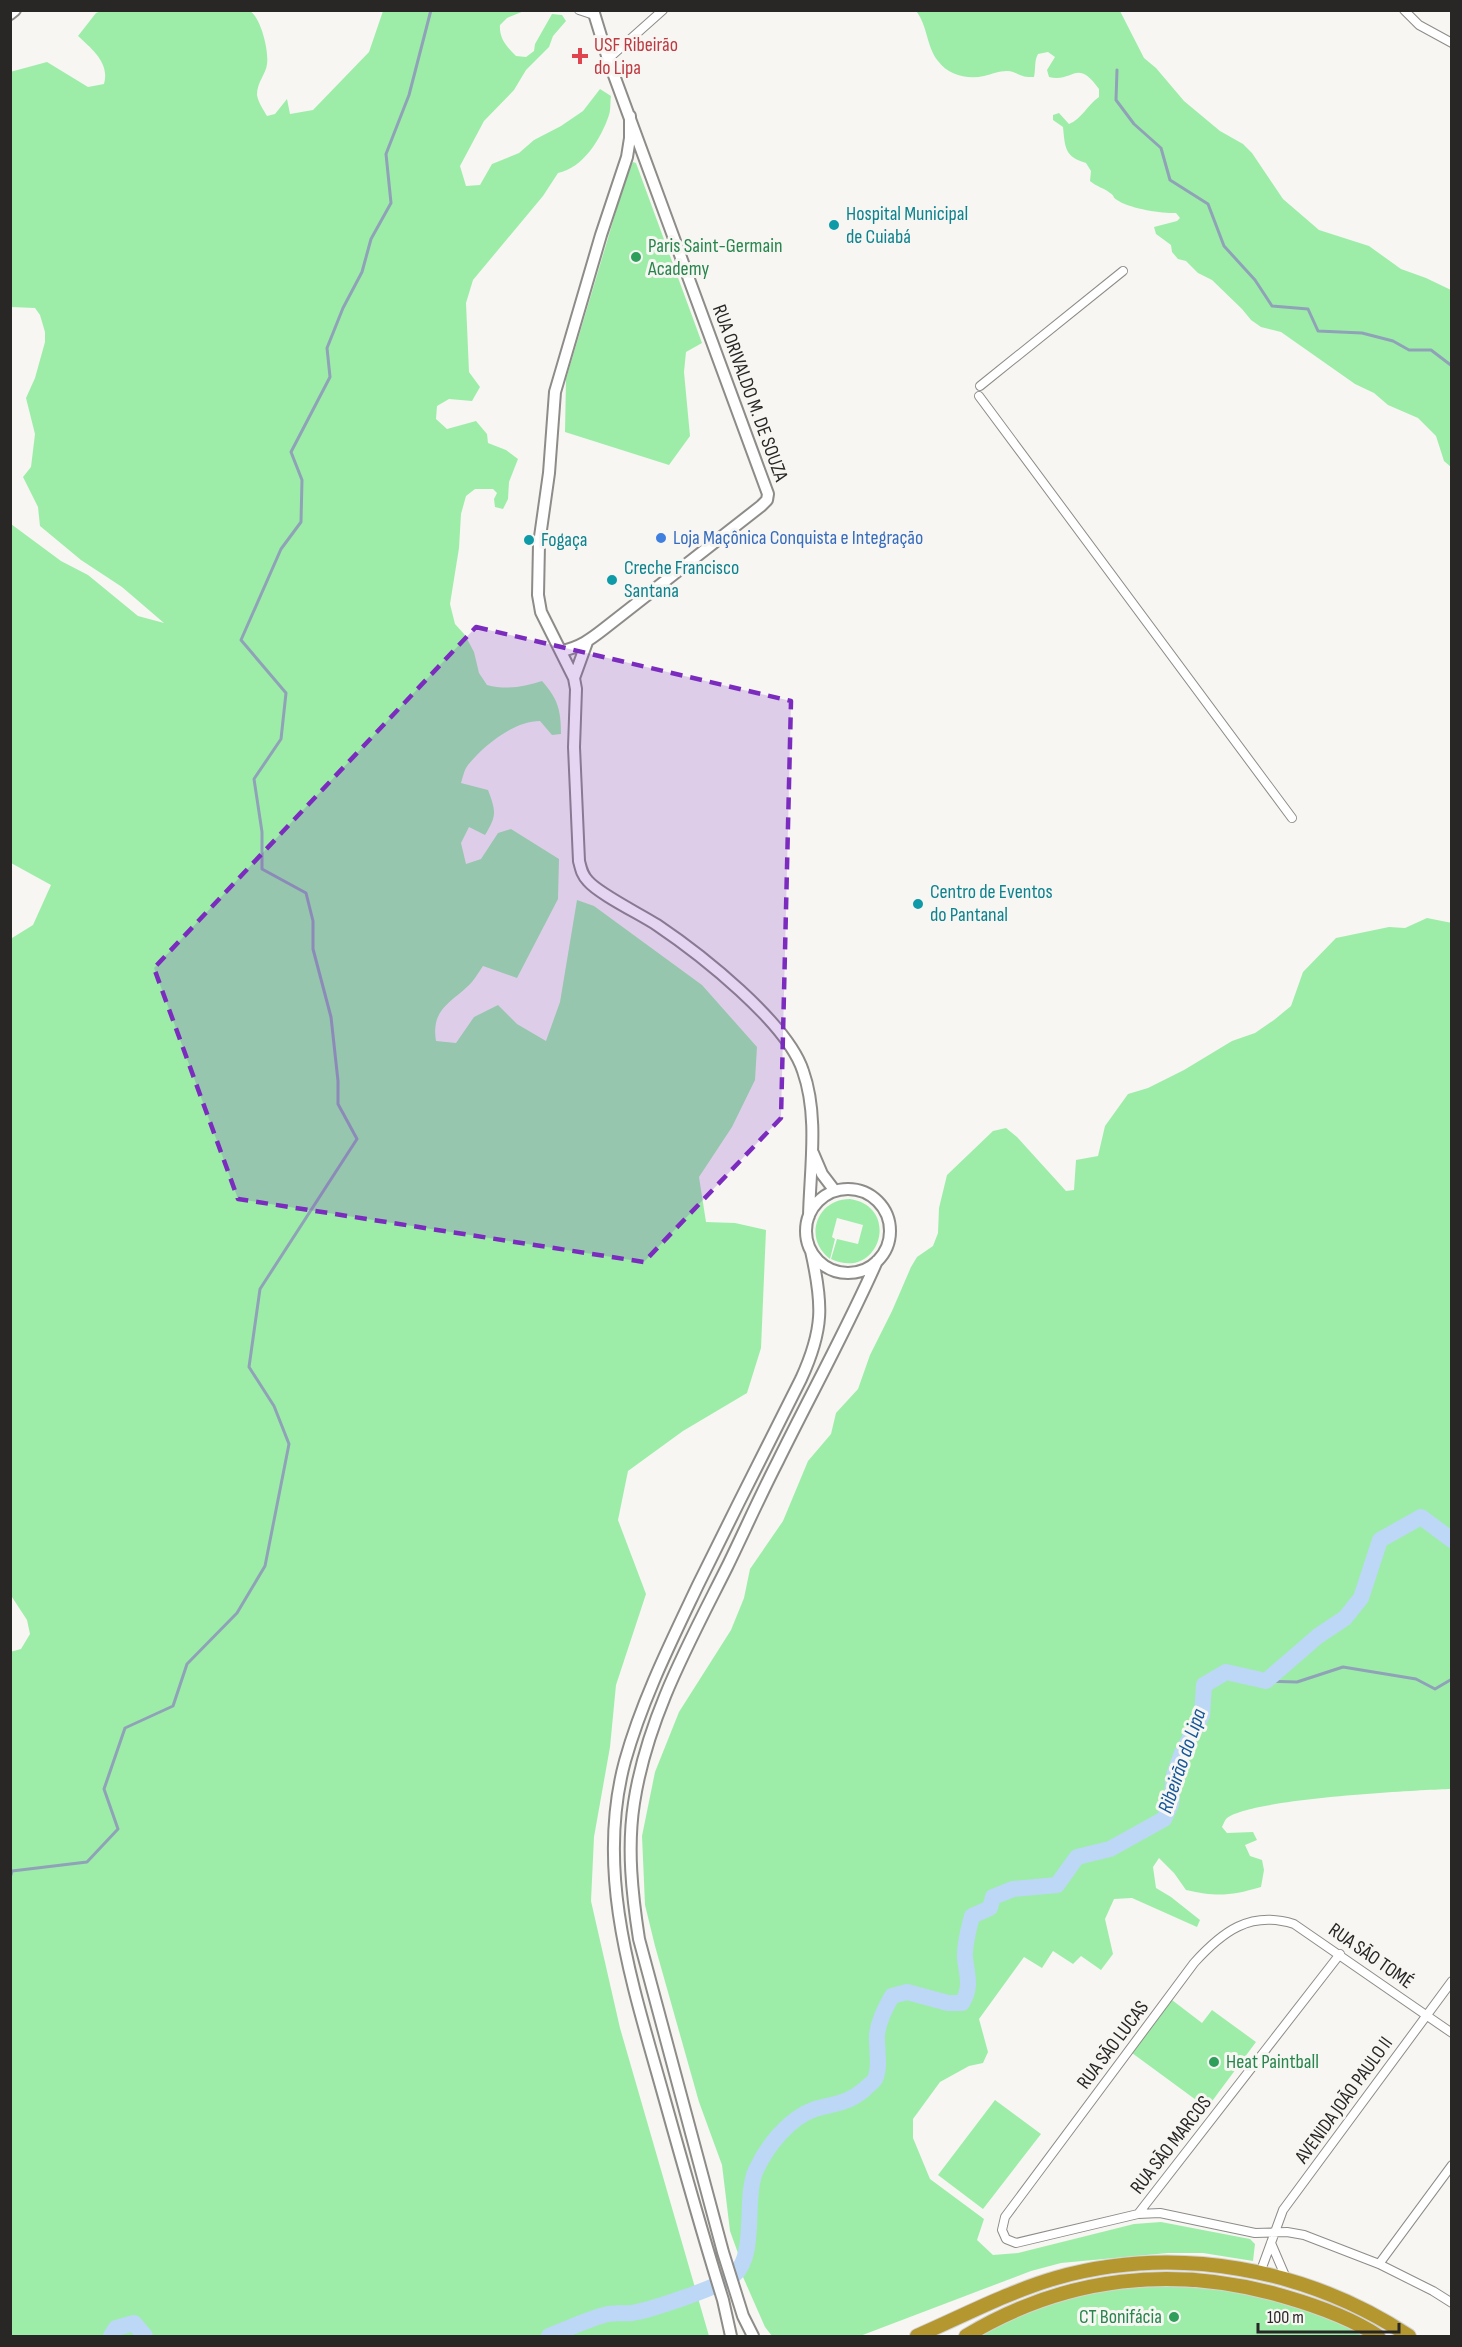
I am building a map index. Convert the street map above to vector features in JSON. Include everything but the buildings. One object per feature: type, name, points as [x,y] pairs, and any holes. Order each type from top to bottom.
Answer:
[{"type":"highway","points":[[917,2337],[1022,2290],[1056,2278],[1088,2271],[1132,2266],[1189,2264],[1224,2266],[1286,2278],[1363,2308],[1409,2337]]},
{"type":"highway","points":[[966,2337],[991,2322],[1029,2305],[1090,2287],[1152,2278],[1216,2282],[1273,2293],[1332,2313],[1378,2337]]},
{"type":"main road","points":[[10,14],[15,10]]},
{"type":"main road","name":"RUA ORIVALDO M. DE SOUZA","points":[[561,651],[574,649],[587,642],[762,506],[768,494],[608,59],[594,13]]},
{"type":"main road","name":"RUA ORIVALDO M. DE SOUZA","points":[[630,116],[627,157],[571,333],[554,400],[549,473],[539,544],[538,595],[541,612],[574,678],[576,689],[574,747],[577,836],[581,872],[589,883],[658,926],[750,999],[776,1027],[796,1055],[807,1082],[811,1112],[809,1216]]},
{"type":"main road","points":[[627,157],[643,154]]},
{"type":"main road","name":"RUA ORIVALDO M. DE SOUZA","points":[[574,678],[587,642]]},
{"type":"main road","name":"RUA ORIVALDO M. DE SOUZA","points":[[811,1148],[822,1174],[835,1191]]},
{"type":"main road","points":[[731,2337],[723,2300],[633,1988],[624,1947],[617,1906],[614,1866],[616,1810],[624,1763],[645,1701],[674,1634],[801,1379],[815,1346],[820,1306],[806,1232],[809,1216],[821,1199],[835,1191],[845,1189],[859,1190],[872,1197],[883,1207],[889,1220],[890,1234],[885,1252],[877,1261],[861,1271],[842,1272],[824,1265],[811,1251]]},
{"type":"main road","points":[[753,2337],[736,2296],[723,2252],[639,1939],[631,1869],[634,1805],[642,1760],[656,1717],[688,1645],[854,1313],[877,1261]]},
{"type":"street","points":[[579,10],[594,13]]},
{"type":"street","points":[[608,59],[663,10]]},
{"type":"street","points":[[1404,10],[1419,25],[1452,43]]},
{"type":"street","points":[[980,386],[1123,271]]},
{"type":"street","points":[[979,396],[1292,818]]},
{"type":"street","name":"RUA SÃO TOMÉ","points":[[1267,1919],[1294,1924],[1452,2033]]},
{"type":"street","name":"RUA SÃO LUCAS","points":[[1138,2214],[1016,2243],[1006,2239],[1003,2235],[1005,2217],[1200,1957],[1211,1944],[1228,1931],[1246,1923],[1267,1919]]},
{"type":"street","name":"RUA SÃO MARCOS","points":[[1138,2214],[1340,1954]]},
{"type":"street","name":"AVENIDA JOÃO PAULO II","points":[[1260,2272],[1283,2210],[1452,1982]]},
{"type":"street","points":[[1379,2264],[1452,2165]]},
{"type":"street","points":[[1138,2214],[1160,2213],[1255,2233],[1275,2232],[1304,2235],[1379,2264],[1452,2303]]},
{"type":"street","points":[[1271,2243],[1286,2278]]},
{"type":"highlighted area","points":[[476,627],[791,701],[781,1118],[644,1262],[238,1199],[154,968]]},
{"type":"green space","points":[[101,11],[250,11],[261,27],[267,51],[266,68],[258,86],[257,95],[267,116],[275,114],[287,99],[290,114],[313,110],[369,52],[383,11],[524,11],[507,18],[500,25],[500,30],[504,42],[513,53],[516,56],[526,57],[534,51],[535,44],[552,14],[562,15],[566,21],[553,36],[549,47],[526,70],[514,90],[484,121],[460,166],[466,186],[480,185],[492,164],[519,153],[534,140],[583,111],[600,89],[611,96],[610,113],[606,124],[590,151],[575,165],[558,173],[543,196],[473,280],[466,303],[469,372],[480,387],[472,401],[449,399],[437,406],[436,419],[447,429],[476,421],[487,434],[488,443],[506,450],[518,459],[509,482],[508,499],[503,509],[495,507],[494,499],[497,493],[493,489],[475,489],[466,496],[461,514],[459,548],[450,604],[455,624],[465,635],[474,652],[479,673],[487,685],[515,687],[542,681],[558,705],[561,734],[552,735],[540,721],[520,725],[491,742],[466,769],[461,783],[488,790],[494,813],[492,823],[485,835],[469,827],[461,843],[466,864],[481,859],[498,833],[511,829],[559,859],[558,899],[517,978],[483,966],[470,984],[443,1009],[436,1022],[435,1030],[436,1041],[456,1043],[474,1017],[498,1005],[517,1024],[546,1041],[560,1002],[577,900],[594,906],[702,985],[757,1047],[755,1080],[732,1127],[699,1177],[706,1222],[735,1223],[766,1230],[761,1348],[747,1393],[683,1431],[628,1471],[618,1520],[646,1594],[616,1685],[610,1747],[594,1837],[591,1901],[620,2028],[709,2336],[11,2336],[10,1652],[21,1649],[30,1634],[27,1620],[10,1594],[10,937],[12,938],[33,925],[51,885],[11,863],[11,524],[61,561],[88,575],[138,616],[164,623],[122,587],[81,560],[40,526],[38,507],[23,477],[31,467],[35,434],[26,398],[35,378],[45,342],[45,332],[40,315],[35,308],[11,307],[10,72],[47,62],[88,87],[104,84],[102,63],[94,51],[78,36],[96,13]]},
{"type":"green space","points":[[916,11],[1120,11],[1144,58],[1156,68],[1184,101],[1220,131],[1243,144],[1252,153],[1283,199],[1319,230],[1369,246],[1401,269],[1451,290],[1451,467],[1444,461],[1436,436],[1418,418],[1388,405],[1374,393],[1355,384],[1281,332],[1261,327],[1251,320],[1212,280],[1198,273],[1186,261],[1178,259],[1172,252],[1171,245],[1156,234],[1154,227],[1177,221],[1180,218],[1176,213],[1129,206],[1090,181],[1091,171],[1086,163],[1074,158],[1067,151],[1063,127],[1053,120],[1053,115],[1059,113],[1069,124],[1099,97],[1099,89],[1085,74],[1075,73],[1064,77],[1049,77],[1047,70],[1055,57],[1048,52],[1038,54],[1034,77],[1007,71],[971,77],[953,73],[942,66],[934,55],[923,23]]},
{"type":"green space","name":"Paris Saint-Germain Academy","points":[[633,162],[636,163],[702,343],[686,352],[684,372],[690,436],[669,465],[565,432],[566,379],[628,171]]},
{"type":"green space","points":[[1427,918],[1452,923],[1451,1789],[1297,1801],[1240,1812],[1226,1819],[1222,1827],[1227,1833],[1253,1832],[1257,1840],[1245,1845],[1250,1856],[1262,1860],[1264,1870],[1261,1887],[1250,1890],[1232,1894],[1206,1894],[1186,1890],[1159,1858],[1153,1867],[1156,1888],[1200,1920],[1197,1927],[1132,1898],[1114,1899],[1105,1919],[1113,1954],[1101,1970],[1081,1956],[1073,1964],[1053,1951],[1042,1968],[1024,1957],[979,2019],[988,2052],[983,2063],[969,2066],[940,2082],[913,2119],[913,2138],[930,2179],[984,2219],[977,2240],[993,2255],[1018,2253],[1134,2224],[1161,2222],[1250,2239],[1255,2244],[1253,2261],[1203,2253],[1168,2253],[1061,2263],[1031,2271],[860,2336],[772,2336],[765,2327],[743,2277],[739,2256],[730,2231],[722,2165],[699,2102],[645,1905],[642,1836],[655,1772],[679,1712],[731,1630],[744,1598],[750,1569],[783,1521],[808,1461],[831,1434],[836,1413],[858,1389],[870,1355],[911,1267],[917,1257],[933,1246],[938,1233],[939,1208],[947,1175],[993,1131],[1006,1128],[1066,1191],[1074,1190],[1076,1160],[1098,1156],[1105,1126],[1128,1094],[1148,1088],[1184,1070],[1232,1041],[1255,1033],[1274,1020],[1291,1006],[1303,972],[1336,938],[1389,927],[1405,928]]},
{"type":"green space","points":[[850,1199],[866,1205],[876,1215],[879,1228],[878,1241],[872,1252],[862,1260],[848,1263],[831,1259],[837,1239],[858,1244],[863,1225],[837,1218],[830,1259],[822,1251],[815,1231],[822,1213],[829,1206],[838,1201]]},
{"type":"green space","points":[[1172,2000],[1202,2023],[1212,2010],[1256,2042],[1207,2108],[1132,2053]]},
{"type":"green space","points":[[995,2100],[1041,2134],[983,2209],[938,2175]]},
{"type":"green space","name":"CT Bonifácia","points":[[1153,2283],[1212,2287],[1270,2296],[1324,2314],[1371,2336],[978,2336],[1017,2315],[1061,2299]]},
{"type":"waterway","points":[[10,1878],[12,1871],[87,1862],[118,1829],[104,1789],[125,1728],[173,1706],[187,1664],[237,1613],[265,1566],[289,1444],[274,1406],[249,1367],[260,1289],[357,1139],[338,1104],[338,1081],[331,1017],[313,949],[313,921],[306,893],[262,869],[262,832],[254,779],[281,739],[286,693],[241,640],[281,549],[301,522],[302,480],[291,452],[330,377],[327,348],[343,308],[362,272],[371,239],[391,203],[386,154],[409,95],[431,10]]},
{"type":"waterway","points":[[1117,70],[1116,100],[1134,124],[1161,148],[1170,180],[1208,204],[1224,246],[1255,280],[1272,306],[1308,309],[1318,331],[1362,333],[1393,341],[1409,350],[1431,350],[1452,366]]},
{"type":"waterway","name":"Ribeirão do Lipa","points":[[549,2336],[604,2315],[632,2313],[669,2303],[715,2286],[734,2275],[746,2254],[752,2182],[761,2161],[780,2134],[796,2119],[815,2109],[853,2098],[874,2080],[878,2069],[878,2029],[892,1996],[907,1992],[948,2003],[962,2003],[968,1986],[965,1953],[972,1916],[990,1908],[993,1897],[1013,1889],[1057,1885],[1077,1857],[1110,1849],[1164,1819],[1171,1804],[1174,1775],[1182,1753],[1202,1715],[1204,1685],[1226,1672],[1266,1681],[1318,1636],[1345,1618],[1361,1598],[1380,1540],[1421,1517],[1452,1540]]},
{"type":"waterway","points":[[1266,1681],[1297,1682],[1343,1667],[1416,1679],[1435,1689],[1452,1679]]},
{"type":"waterway","name":"Ribeirão do Lipa","points":[[111,2336],[116,2328],[134,2323],[145,2336]]},
{"type":"place","name":"USF Ribeirão do Lipa","points":[[580,56]]},
{"type":"place","name":"Hospital Municipal de Cuiabá","points":[[834,225]]},
{"type":"place","name":"Paris Saint-Germain Academy","points":[[636,257]]},
{"type":"place","name":"Loja Maçônica Conquista e Integração","points":[[661,538]]},
{"type":"place","name":"Fogaça","points":[[529,540]]},
{"type":"place","name":"Creche Francisco Santana","points":[[612,580]]},
{"type":"place","name":"Centro de Eventos do Pantanal","points":[[918,904]]},
{"type":"place","name":"Heat Paintball","points":[[1214,2062]]},
{"type":"place","name":"CT Bonifácia","points":[[1174,2317]]}]
